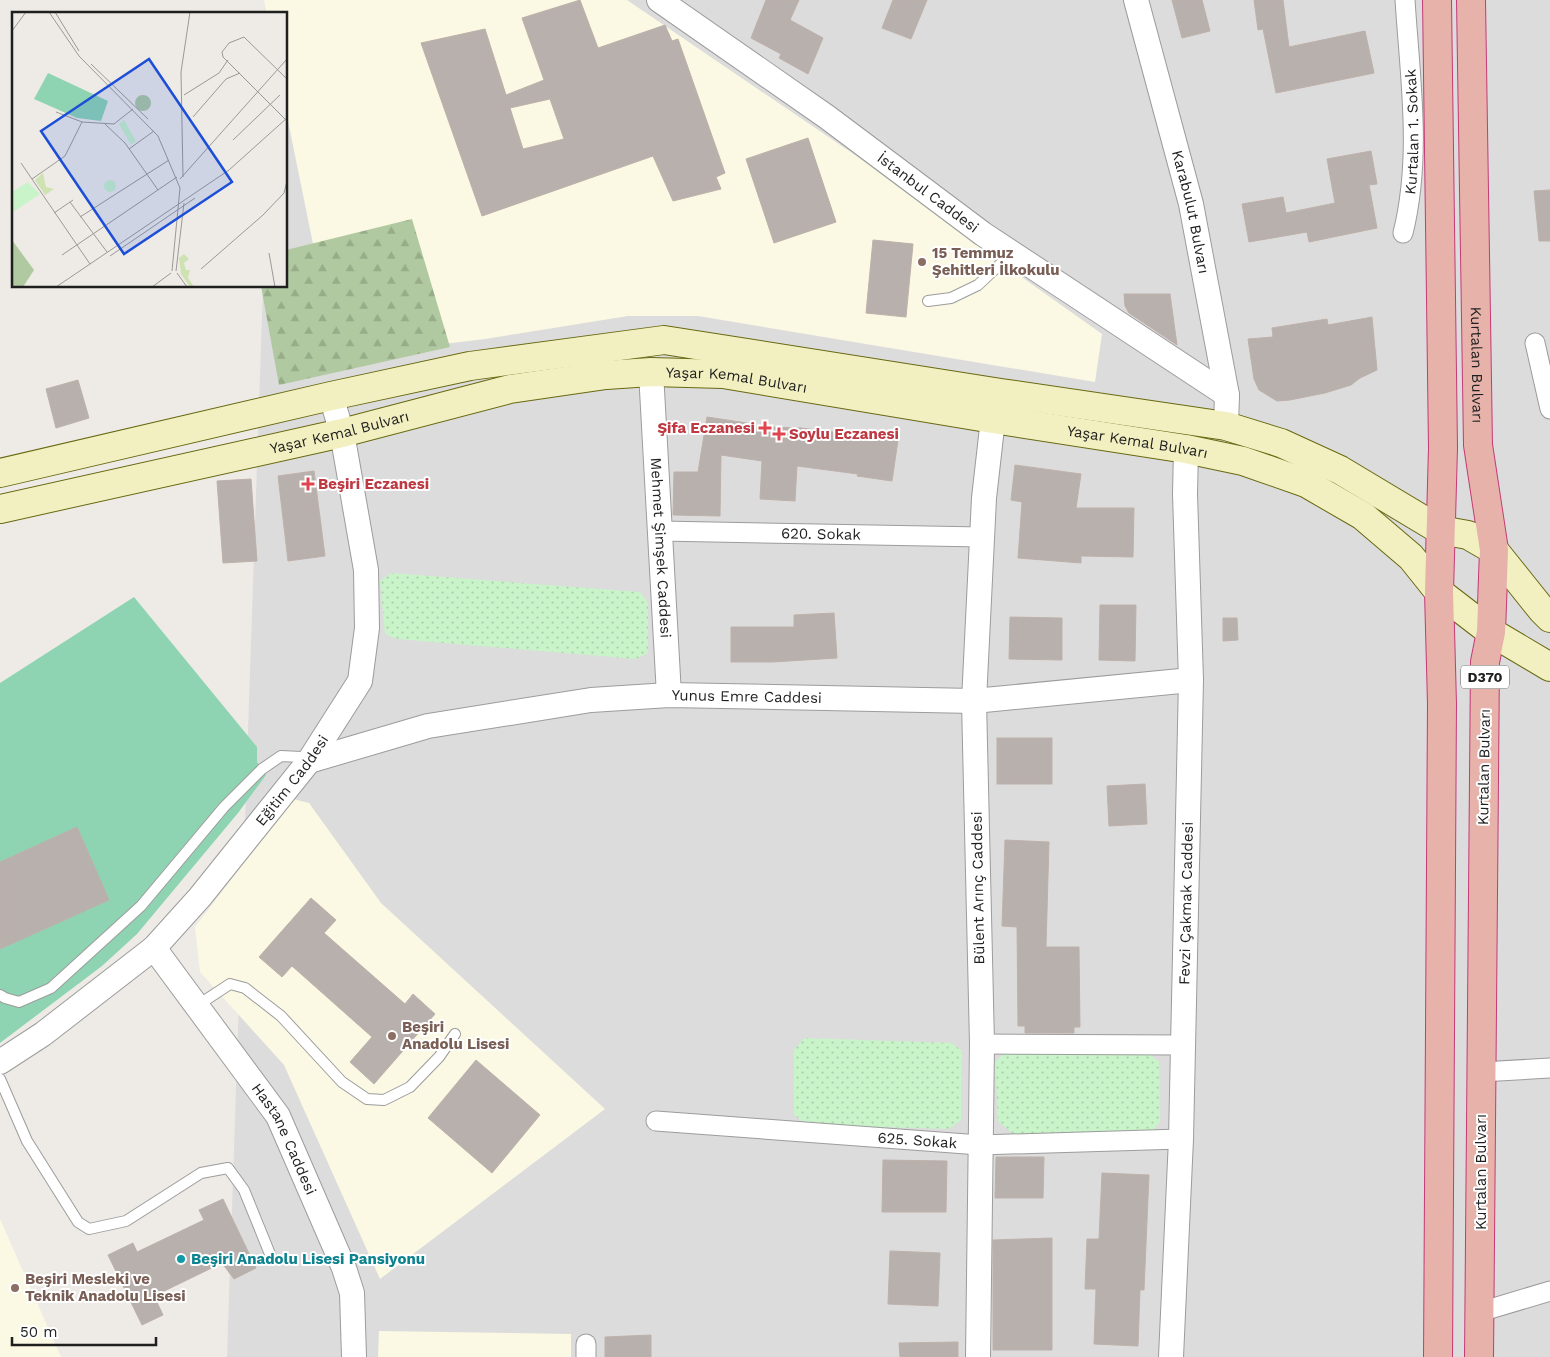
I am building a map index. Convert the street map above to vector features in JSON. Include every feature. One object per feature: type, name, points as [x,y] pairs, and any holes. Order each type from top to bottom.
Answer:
[{"type":"highway","name":"D370","points":[[1437,0],[1443,448],[1439,592],[1442,714],[1438,1357]]},
{"type":"highway","name":"Kurtalan Bulvarı","points":[[1471,0],[1478,445],[1494,550],[1491,632],[1485,662],[1479,1357]]},
{"type":"main road","name":"Yaşar Kemal Bulvarı","points":[[0,473],[470,366],[664,340],[1226,426],[1281,443],[1340,470],[1440,530]]},
{"type":"main road","name":"Yaşar Kemal Bulvarı","points":[[0,509],[342,433],[510,389],[606,375],[652,372],[723,374],[1186,449],[1243,461],[1306,483],[1363,516],[1411,557],[1439,592],[1491,632],[1550,667]]},
{"type":"main road","points":[[1440,530],[1468,535],[1494,550],[1550,618]]},
{"type":"street","name":"İstanbul Caddesi","points":[[659,0],[827,117],[983,234],[1227,395]]},
{"type":"street","name":"Karabulut Bulvarı","points":[[1136,0],[1192,204],[1227,395],[1226,426]]},
{"type":"street","name":"Kurtalan 1. Sokak","points":[[1403,233],[1410,205],[1415,142],[1405,0]]},
{"type":"street","points":[[1535,344],[1550,409]]},
{"type":"street","name":"Mehmet Şimşek Caddesi","points":[[652,372],[669,695]]},
{"type":"street","name":"Eğitim Caddesi","points":[[0,1062],[43,1034],[154,948],[200,897],[309,761],[360,681],[367,628],[366,570],[342,433],[332,396]]},
{"type":"street","name":"Bülent Arınç Caddesi","points":[[978,1357],[982,1044],[974,701],[984,498],[993,419]]},
{"type":"street","name":"Fevzi Çakmak Caddesi","points":[[1171,1357],[1181,1139],[1191,680],[1185,494],[1186,449]]},
{"type":"street","name":"620. Sokak","points":[[660,531],[982,538]]},
{"type":"street","name":"Yunus Emre Caddesi","points":[[309,761],[428,726],[591,700],[669,695],[974,701],[1191,680]]},
{"type":"street","name":"Hastane Caddesi","points":[[154,948],[198,1005],[272,1108],[282,1125],[344,1268],[352,1293],[354,1357]]},
{"type":"street","points":[[982,1044],[1182,1045]]},
{"type":"street","points":[[1481,1072],[1550,1068]]},
{"type":"street","name":"625. Sokak","points":[[656,1121],[980,1145],[1181,1139]]},
{"type":"street","points":[[1480,1312],[1550,1291]]},
{"type":"lane","points":[[928,301],[952,298],[978,285],[1012,253]]},
{"type":"lane","points":[[0,995],[19,1002],[52,988],[141,906],[224,807],[262,769],[281,756],[301,757],[309,761]]},
{"type":"lane","points":[[198,1005],[230,984],[245,988],[281,1016],[342,1082],[367,1099],[384,1100],[410,1088],[439,1057],[454,1034]]},
{"type":"lane","points":[[0,1079],[27,1141],[78,1222],[90,1228],[126,1221],[201,1173],[228,1168],[244,1190],[272,1259]]},
{"type":"shaded area","points":[[264,0],[627,0],[855,155],[1102,334],[1095,382],[698,316],[628,316],[485,339],[336,357],[288,121],[288,12],[267,12]]},
{"type":"shaded area","points":[[272,0],[1550,0],[1550,1357],[227,1357],[263,288],[288,288],[288,12],[284,12]]},
{"type":"shaded area","name":"Beşiri Anadolu Lisesi","points":[[293,799],[309,803],[381,903],[605,1109],[380,1279],[284,1065],[200,972],[195,927]]},
{"type":"shaded area","name":"Beşiri Mesleki ve Teknik Anadolu Lisesi","points":[[0,1219],[61,1357],[0,1357]]},
{"type":"shaded area","points":[[379,1331],[571,1334],[571,1357],[378,1357]]},
{"type":"green space","points":[[412,219],[450,347],[279,385],[261,288],[288,288],[288,250]]},
{"type":"green space","points":[[391,573],[640,592],[648,603],[648,653],[636,659],[397,639],[385,634],[380,581]]},
{"type":"green space","points":[[134,597],[257,747],[257,762],[266,775],[238,813],[137,934],[102,966],[0,1043],[0,683]]},
{"type":"green space","points":[[804,1038],[952,1043],[962,1051],[961,1120],[949,1129],[807,1125],[794,1115],[794,1050]]},
{"type":"green space","points":[[1146,1051],[1159,1062],[1160,1122],[1147,1137],[1014,1135],[998,1121],[995,1062],[1005,1053]]},
{"type":"building","points":[[580,0],[598,48],[665,25],[672,41],[678,39],[725,173],[716,177],[721,189],[673,201],[653,156],[482,216],[421,43],[485,29],[506,95],[544,80],[522,18]],"holes":[[[550,99],[564,139],[523,149],[510,108]]]},
{"type":"building","points":[[766,0],[799,0],[790,20],[823,38],[808,74],[779,58],[781,54],[751,38]]},
{"type":"building","points":[[893,0],[927,0],[911,39],[882,28]]},
{"type":"building","points":[[1172,0],[1202,0],[1210,31],[1182,38]]},
{"type":"building","points":[[1254,0],[1283,0],[1289,47],[1365,31],[1374,73],[1276,93],[1263,29],[1258,30]]},
{"type":"building","points":[[808,138],[836,222],[774,243],[746,159]]},
{"type":"building","points":[[1371,151],[1377,184],[1369,185],[1377,228],[1309,242],[1307,232],[1249,242],[1242,204],[1283,197],[1286,213],[1335,203],[1327,159]]},
{"type":"building","points":[[1550,190],[1550,241],[1539,241],[1534,191]]},
{"type":"building","points":[[873,240],[913,244],[906,317],[866,313]]},
{"type":"building","points":[[1124,294],[1170,294],[1177,345],[1129,313],[1125,306]]},
{"type":"building","points":[[1372,317],[1377,370],[1360,378],[1351,385],[1325,393],[1290,400],[1277,401],[1259,390],[1254,379],[1248,339],[1273,337],[1272,328],[1327,319],[1328,325]]},
{"type":"building","points":[[78,380],[89,418],[56,428],[46,389]]},
{"type":"building","points":[[707,417],[747,423],[747,426],[801,428],[898,440],[892,481],[857,476],[858,474],[797,466],[795,501],[760,499],[762,461],[721,455],[720,516],[673,515],[674,472],[698,472]]},
{"type":"building","points":[[1015,465],[1081,474],[1076,508],[1134,508],[1133,557],[1081,556],[1081,563],[1018,558],[1022,502],[1011,500]]},
{"type":"building","points":[[314,471],[325,556],[288,561],[278,476]]},
{"type":"building","points":[[251,479],[257,561],[223,563],[217,481]]},
{"type":"building","points":[[1100,605],[1136,605],[1135,661],[1099,660]]},
{"type":"building","points":[[834,613],[837,658],[773,662],[731,662],[731,627],[794,627],[794,615]]},
{"type":"building","points":[[1010,617],[1062,618],[1062,660],[1009,659]]},
{"type":"building","points":[[1223,618],[1237,618],[1238,640],[1223,641]]},
{"type":"building","points":[[997,738],[1052,738],[1052,784],[997,784]]},
{"type":"building","points":[[1145,784],[1147,824],[1109,826],[1107,786]]},
{"type":"building","points":[[77,827],[109,900],[0,949],[0,862]]},
{"type":"building","points":[[1005,840],[1049,842],[1046,947],[1079,947],[1080,1027],[1074,1027],[1074,1033],[1025,1033],[1025,1026],[1018,1026],[1017,927],[1002,926]]},
{"type":"building","points":[[311,898],[336,920],[324,933],[405,1004],[413,994],[435,1014],[374,1084],[350,1062],[372,1037],[292,966],[282,977],[259,957]]},
{"type":"building","points":[[476,1060],[540,1115],[492,1173],[428,1118]]},
{"type":"building","points":[[996,1157],[1044,1157],[1043,1198],[995,1198]]},
{"type":"building","points":[[883,1160],[947,1161],[946,1212],[882,1212]]},
{"type":"building","points":[[1102,1173],[1149,1175],[1144,1290],[1140,1290],[1138,1346],[1094,1344],[1096,1289],[1085,1289],[1087,1239],[1099,1239]]},
{"type":"building","name":"Beşiri Anadolu Lisesi Pansiyonu","points":[[223,1199],[256,1268],[234,1279],[222,1263],[154,1296],[163,1315],[142,1325],[108,1255],[133,1243],[137,1252],[204,1220],[199,1210]]},
{"type":"building","points":[[1052,1238],[1052,1350],[993,1350],[993,1240]]},
{"type":"building","points":[[890,1251],[940,1253],[938,1306],[888,1304]]},
{"type":"building","points":[[651,1335],[651,1357],[605,1357],[605,1337]]},
{"type":"building","points":[[958,1342],[958,1357],[900,1357],[899,1343]]},
{"type":"place","name":"15 Temmuz Şehitleri İlkokulu","points":[[922,262]]},
{"type":"place","name":"Şifa Eczanesi","points":[[765,428]]},
{"type":"place","name":"Soylu Eczanesi","points":[[779,434]]},
{"type":"place","name":"Beşiri Eczanesi","points":[[308,484]]},
{"type":"place","name":"Beşiri Anadolu Lisesi","points":[[392,1036]]},
{"type":"place","name":"Beşiri Anadolu Lisesi Pansiyonu","points":[[181,1259]]},
{"type":"place","name":"Beşiri Mesleki ve Teknik Anadolu Lisesi","points":[[15,1288]]}]
